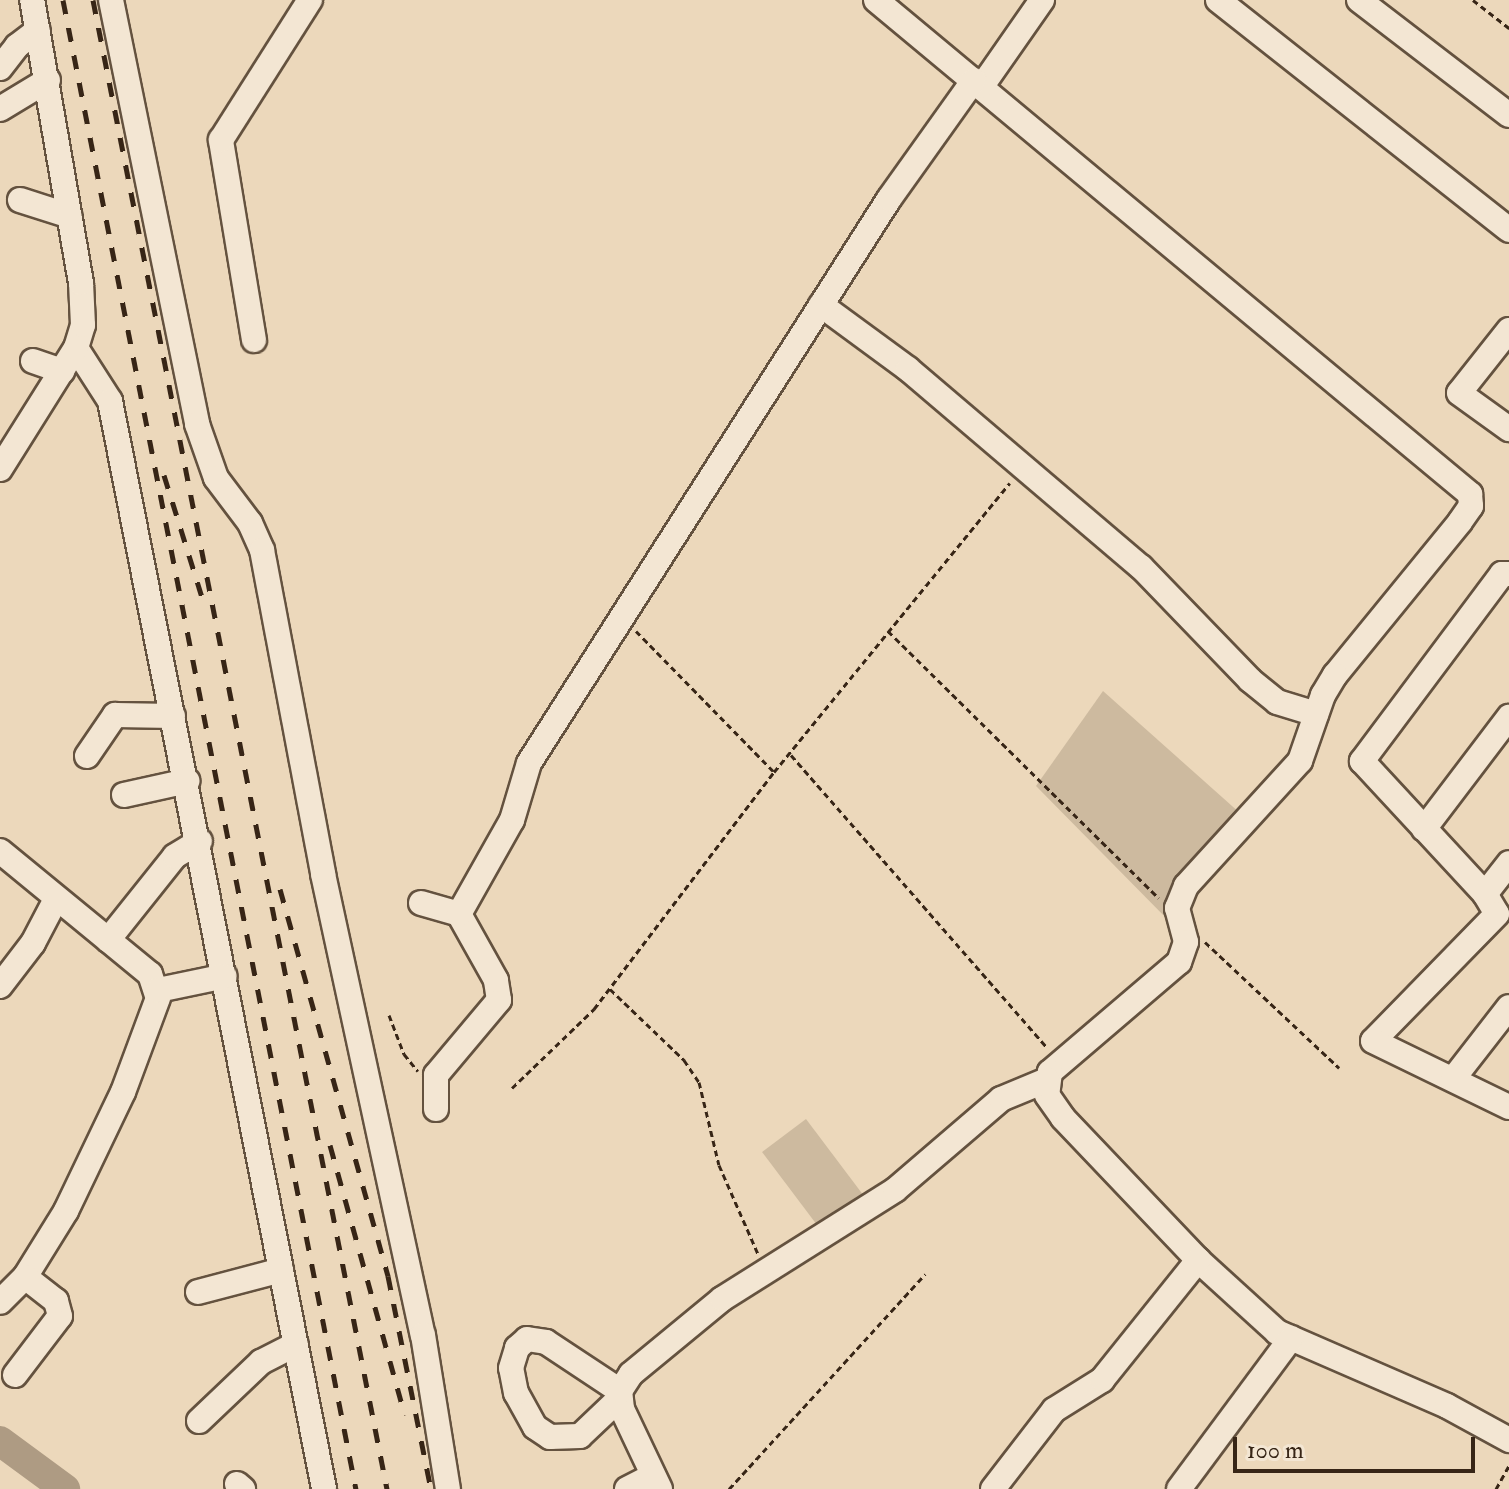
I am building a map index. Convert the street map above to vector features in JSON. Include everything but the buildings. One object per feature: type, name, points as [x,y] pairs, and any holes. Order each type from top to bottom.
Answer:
[{"type":"street","points":[[4,454],[76,348],[83,305],[48,80],[32,0]]},
{"type":"street","points":[[111,0],[197,424],[216,478],[250,523],[262,550],[323,874],[423,1335],[448,1489]]},
{"type":"street","points":[[254,340],[221,140],[310,0]]},
{"type":"street","points":[[627,1489],[656,1483],[620,1395],[546,1342],[527,1339],[517,1348],[511,1368],[516,1393],[525,1414],[550,1437],[580,1436],[620,1395],[631,1374],[722,1299],[895,1190],[1001,1099],[1054,1071],[1179,962],[1186,942],[1179,917],[1179,899],[1186,886],[1300,761],[1316,714],[1335,675],[1471,506],[1470,494],[876,0]]},
{"type":"street","points":[[459,914],[512,820],[529,763],[821,305],[978,83],[1042,0]]},
{"type":"street","points":[[1218,0],[1509,230]]},
{"type":"street","points":[[1359,0],[1509,115]]},
{"type":"street","points":[[0,68],[38,30]]},
{"type":"street","points":[[0,109],[48,80]]},
{"type":"street","points":[[20,200],[70,216]]},
{"type":"street","points":[[821,305],[908,369],[1141,567],[1250,680],[1277,702],[1316,714]]},
{"type":"street","points":[[1509,330],[1459,393],[1509,429]]},
{"type":"street","points":[[76,348],[110,401],[200,841],[324,1489]]},
{"type":"street","points":[[33,361],[62,371]]},
{"type":"street","points":[[1509,574],[1502,574],[1362,761],[1485,894],[1497,914],[1373,1041],[1509,1107]]},
{"type":"street","points":[[87,756],[115,715],[173,716]]},
{"type":"street","points":[[1424,829],[1509,717]]},
{"type":"street","points":[[124,795],[187,781]]},
{"type":"street","points":[[108,940],[175,856],[200,841]]},
{"type":"street","points":[[0,851],[150,974],[158,990],[155,1017],[66,1211],[25,1277],[0,1302]]},
{"type":"street","points":[[1485,894],[1509,863]]},
{"type":"street","points":[[0,986],[33,943],[56,899]]},
{"type":"street","points":[[421,903],[459,914],[496,980],[499,1000],[434,1097]]},
{"type":"street","points":[[158,990],[225,976]]},
{"type":"street","points":[[1453,1079],[1509,1007]]},
{"type":"street","points":[[1054,1071],[1053,1107],[1198,1260],[1267,1323],[1291,1338],[1447,1406],[1509,1440]]},
{"type":"street","points":[[993,1489],[1054,1410],[1102,1380],[1198,1260]]},
{"type":"street","points":[[198,1292],[281,1270]]},
{"type":"street","points":[[15,1375],[60,1316],[56,1301],[25,1277]]},
{"type":"street","points":[[1179,1489],[1291,1338]]},
{"type":"street","points":[[199,1421],[261,1362],[296,1344]]},
{"type":"path","points":[[1473,0],[1509,28]]},
{"type":"path","points":[[512,1088],[610,989],[774,772],[791,755],[1023,467]]},
{"type":"path","points":[[622,617],[774,772]]},
{"type":"path","points":[[888,631],[1179,917]]},
{"type":"path","points":[[791,755],[1054,1071]]},
{"type":"path","points":[[1202,939],[1339,1068]]},
{"type":"path","points":[[610,989],[684,1060],[699,1082],[719,1165],[765,1272]]},
{"type":"path","points":[[389,1015],[404,1054],[434,1097]]},
{"type":"path","points":[[729,1489],[925,1274]]},
{"type":"path","points":[[1496,1489],[1509,1466]]},
{"type":"shaded area","points":[[1103,691],[1241,814],[1173,925],[1036,786]]},
{"type":"shaded area","points":[[806,1119],[867,1200],[823,1233],[762,1152]]},
{"type":"waterway","points":[[0,1441],[65,1489]]},
{"type":"railway","points":[[63,0],[356,1489]]},
{"type":"railway","points":[[93,0],[387,1489]]},
{"type":"railway","points":[[164,475],[202,597]]},
{"type":"railway","points":[[280,889],[388,1276],[431,1489]]},
{"type":"railway","points":[[330,1145],[405,1415]]}]
